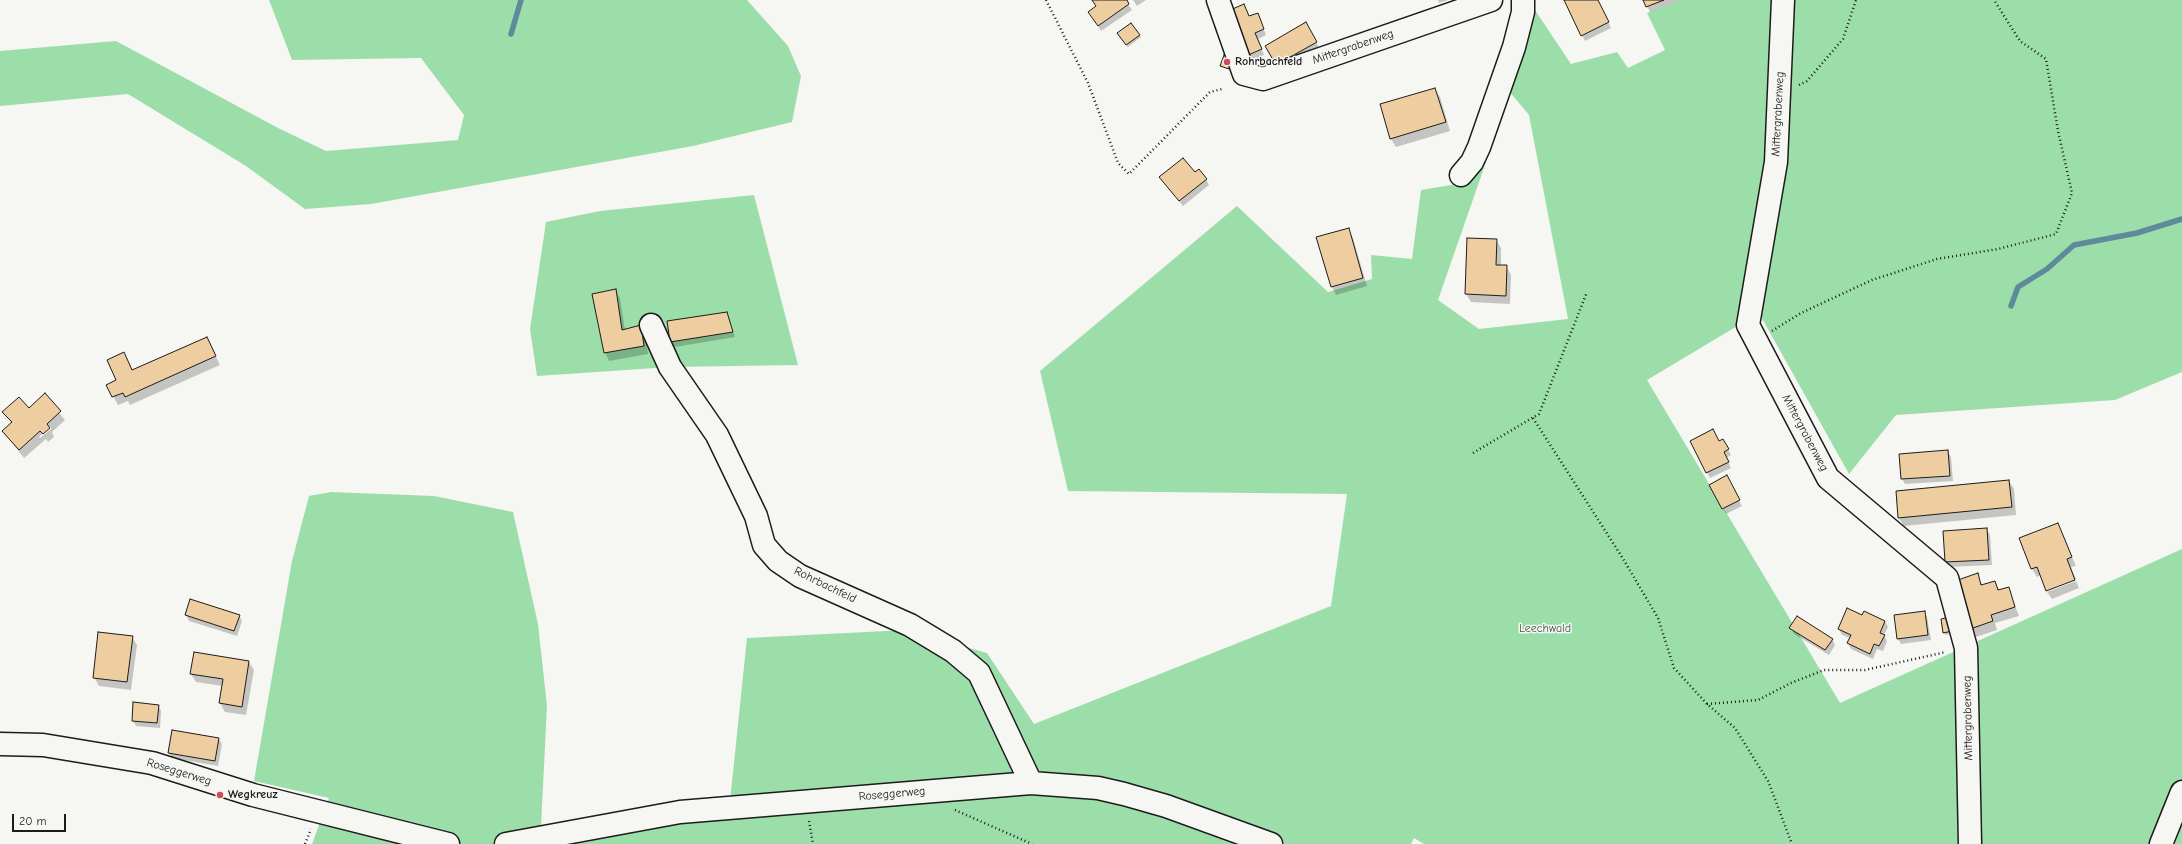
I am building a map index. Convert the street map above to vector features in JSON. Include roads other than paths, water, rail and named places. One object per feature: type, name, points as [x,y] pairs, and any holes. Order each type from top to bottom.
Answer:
[{"type":"street","name":"Mittergrabenweg","points":[[1218,0],[1244,74],[1263,79],[1491,0]]},
{"type":"street","points":[[1461,175],[1472,162],[1479,147],[1514,47],[1523,12],[1522,0]]},
{"type":"street","name":"Mittergrabenweg","points":[[1783,0],[1776,162],[1748,325],[1828,478],[1947,578],[1966,648],[1970,844]]},
{"type":"street","name":"Rohrbachfeld","points":[[651,325],[670,367],[717,435],[756,516],[764,545],[778,561],[800,576],[910,625],[953,651],[979,673],[1031,783]]},
{"type":"street","name":"Roseggerweg","points":[[0,744],[43,745],[152,763],[253,795],[448,844]]},
{"type":"street","name":"Roseggerweg","points":[[506,844],[680,812],[1031,783],[1098,788],[1124,794],[1166,806],[1271,844]]},
{"type":"street","points":[[2161,844],[2182,792]]},
{"type":"waterway","points":[[511,34],[521,0]]},
{"type":"waterway","points":[[2011,306],[2018,287],[2047,269],[2074,245],[2137,233],[2182,219]]},
{"type":"place","name":"Rohrbachfeld","points":[[1227,62]]},
{"type":"place","name":"Wegkreuz","points":[[220,795]]},
{"type":"park label","name":"Leechwald","points":[[1545,629]]}]
